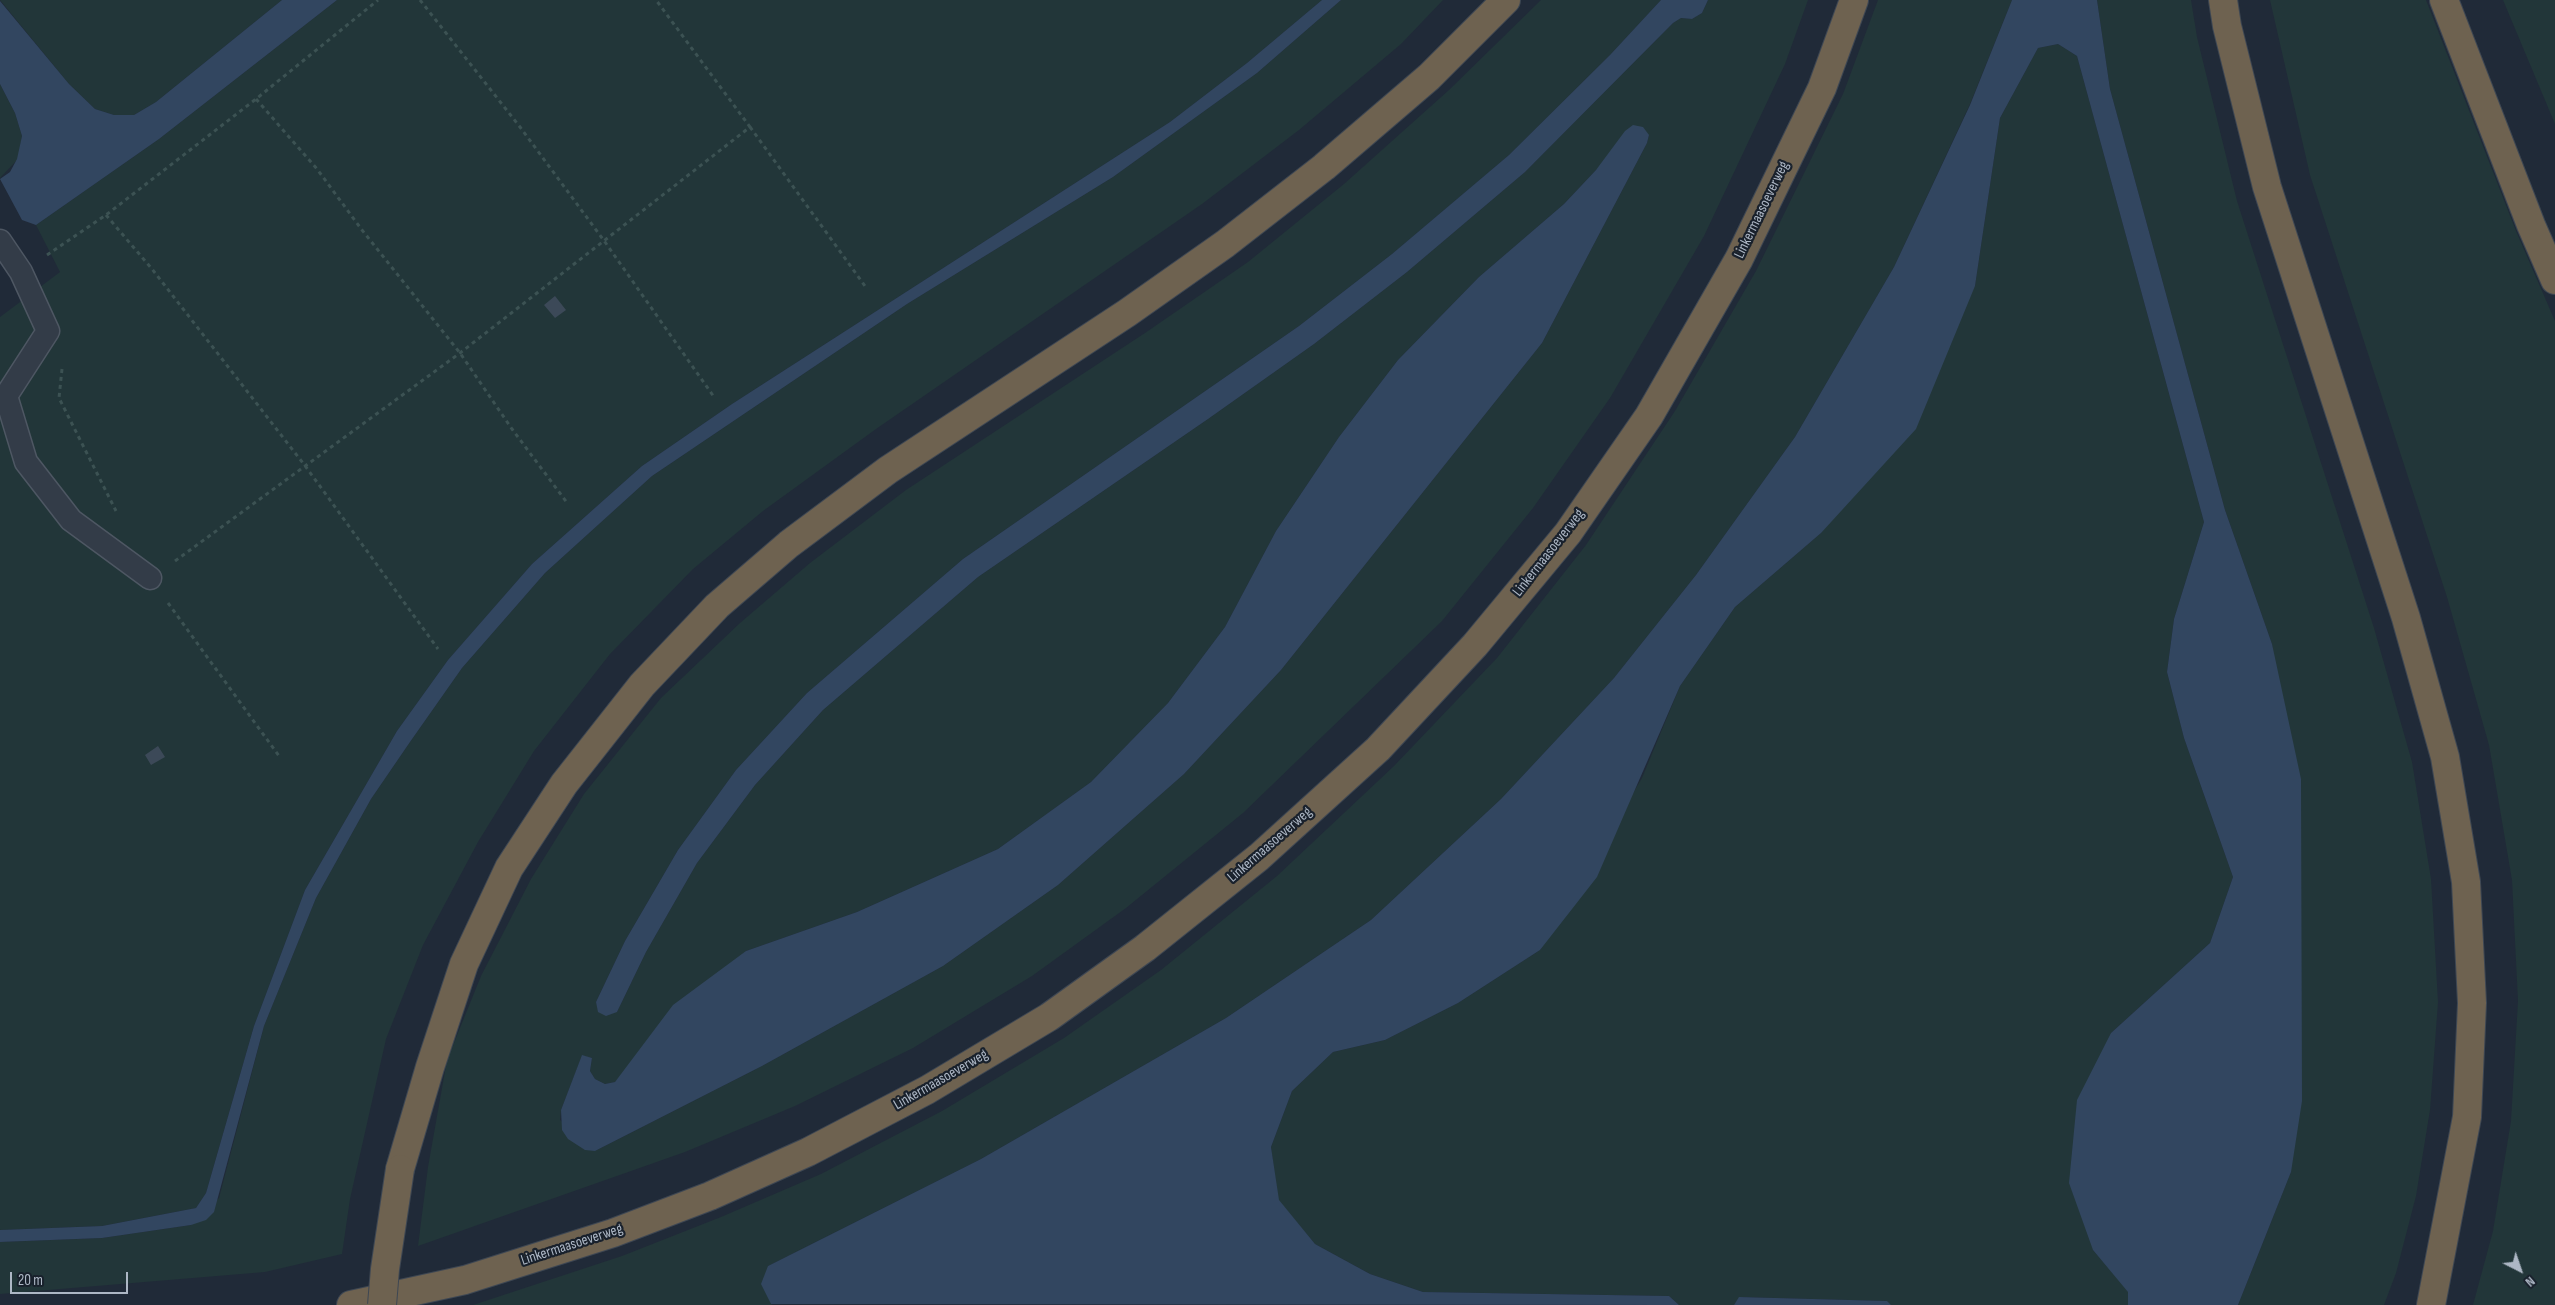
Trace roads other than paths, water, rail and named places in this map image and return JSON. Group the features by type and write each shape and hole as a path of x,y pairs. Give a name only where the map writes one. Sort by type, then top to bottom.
{"highway":[{"path":"382,1305 385,1269 400,1169 430,1067 464,964 509,868 564,784 636,693 717,606 790,544 888,470 1127,313 1225,244 1324,167 1429,77 1506,0"},
{"name":"Linkermaasoeverweg","path":"351,1305 465,1280 612,1233 710,1196 808,1152 927,1090 1049,1016 1145,948 1259,857 1378,749 1475,645 1568,533 1590,502 1649,416 1739,259 1822,88 1854,0"},
{"path":"2223,0 2227,26 2267,187 2406,618 2445,757 2466,882 2472,1003 2467,1117 2431,1305"},
{"path":"2444,0 2531,225 2555,280"}],"lane":[{"path":"0,241 22,272 48,331 6,396 26,462 70,520 150,578"}],"water":[{"path":"282,0 337,0 159,139 36,225 22,220 0,179 10,172 17,159 22,136 15,113 0,84 0,1 69,84 95,109 114,115 134,115 156,102"},
{"path":"1322,0 1341,0 1257,73 1113,177 907,304 652,476 545,573 462,668 371,799 316,898 264,1026 214,1212 206,1220 191,1225 102,1238 0,1242 0,1230 102,1226 196,1208 206,1193 254,1026 305,890 397,731 448,660 532,564 642,466 732,404 1170,122 1247,63"},
{"path":"1661,0 1708,0 1702,13 1692,19 1681,18 1673,23 1525,172 1407,272 1314,344 978,577 823,710 755,785 697,863 646,952 617,1012 606,1016 598,1012 596,1002 625,941 678,850 736,770 807,693 963,559 1299,326 1392,254 1509,155 1610,55"},
{"path":"2012,0 2097,0 2110,89 2225,510 2272,644 2301,779 2302,1101 2291,1172 2238,1305 2128,1305 2128,1292 2093,1250 2069,1183 2077,1100 2111,1033 2210,943 2233,877 2184,738 2167,672 2174,619 2204,522 2077,56 2058,44 2038,48 2000,118 1975,286 1916,429 1821,533 1735,607 1680,686 1597,877 1540,950 1458,1003 1385,1040 1333,1052 1292,1091 1271,1147 1279,1200 1315,1244 1370,1274 1423,1292 1669,1296 1679,1305 771,1304 761,1284 768,1266 981,1159 1226,1018 1371,920 1501,799 1614,678 1696,575 1795,437 1894,267 1970,105"},
{"path":"1633,125 1643,127 1649,135 1647,143 1542,343 1281,670 1184,774 1058,885 943,966 762,1066 595,1151 585,1150 568,1139 562,1130 561,1110 582,1055 592,1058 590,1071 595,1079 605,1084 615,1082 673,1005 746,951 857,912 998,849 1091,782 1168,703 1225,627 1276,531 1339,437 1398,360 1479,277 1564,204 1596,170 1625,131"},
{"path":"1739,1297 1887,1301 1891,1305 1734,1305"}]}
